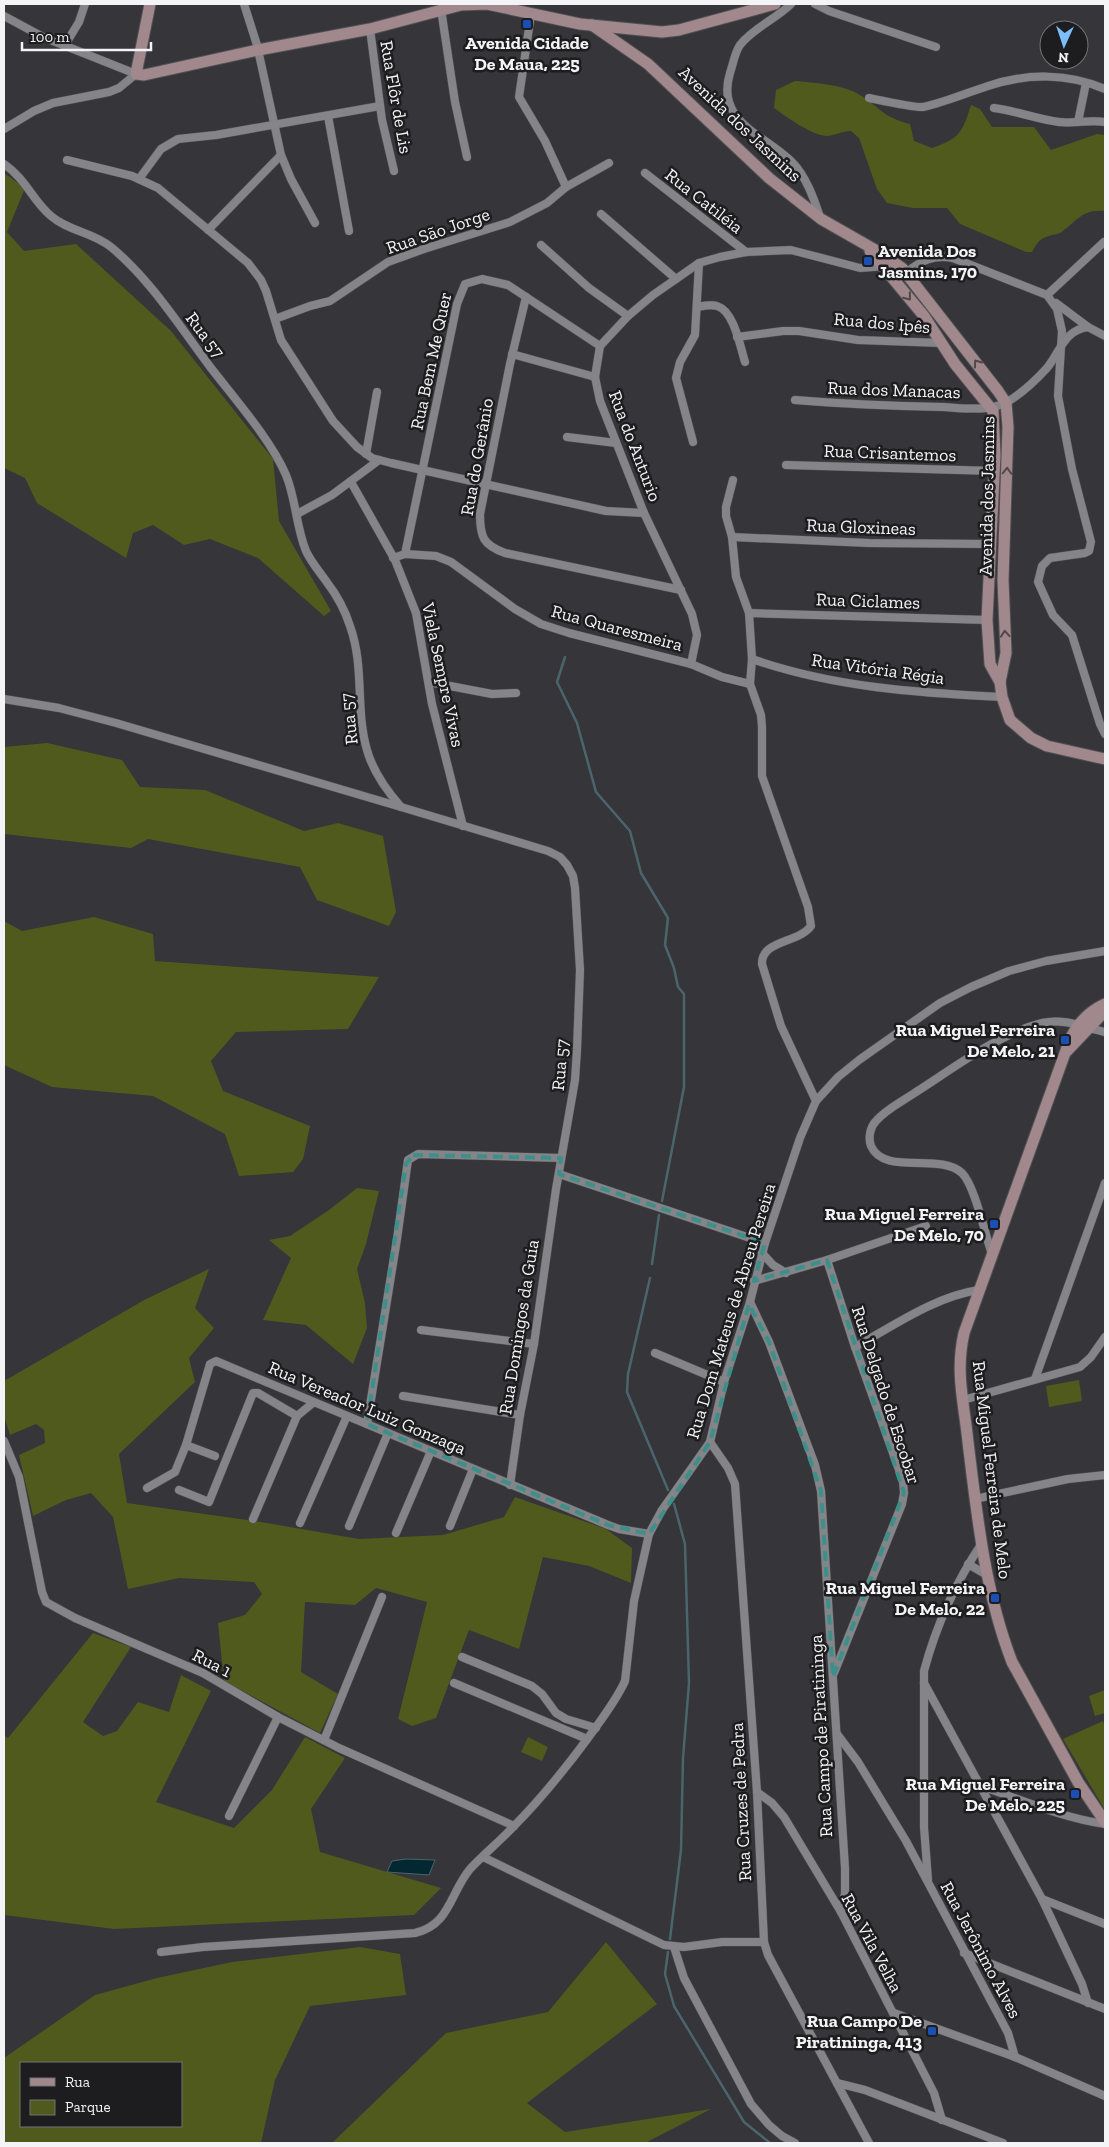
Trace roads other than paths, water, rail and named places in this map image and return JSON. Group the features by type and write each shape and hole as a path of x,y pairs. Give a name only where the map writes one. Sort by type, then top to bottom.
{"street":[{"path":"65,46 79,22 85,4"},
{"path":"7,127 34,111 53,103 109,92 119,88 136,74 150,4"},
{"path":"244,4 258,50 281,155 291,179 315,223"},
{"path":"4,16 35,34 65,46 136,74 152,75 258,50 370,29 461,5 487,4 592,25 650,32 679,30 775,4"},
{"path":"791,4 741,44 729,77 727,101 730,109 741,121 793,163 806,185 821,219"},
{"path":"815,4 829,12 936,47"},
{"path":"441,9 455,102 467,157"},
{"path":"531,14 519,97 542,133 566,187"},
{"name":"Avenida dos Jasmins","path":"592,25 648,64 768,178 821,219 866,246 888,264 906,273 1006,403 1008,426 1003,606 1006,653 1000,682 1002,697 1010,720 1031,738 1047,746 1105,759"},
{"name":"Rua Flôr de Lis","path":"370,29 380,106 394,171"},
{"path":"870,98 920,108 953,100 990,85 1019,77 1052,77 1086,83 1105,89"},
{"path":"1078,122 1086,83"},
{"path":"139,179 161,149 178,139 216,135 380,106"},
{"path":"994,108 1059,122 1085,120 1105,122"},
{"path":"328,116 349,231"},
{"path":"208,230 281,155"},
{"path":"67,160 139,179 158,188 248,263 261,280 281,340 333,420 347,438 366,454 379,460 606,512 644,513"},
{"name":"Rua São Jorge","path":"274,319 330,301 388,262 510,222 547,203 566,187 609,163"},
{"name":"Rua 57","path":"4,164 28,186 46,211 54,218 94,236 111,247 146,282 251,419 277,459 288,481 306,551 349,622 360,664 363,727 367,751 379,778 401,807 548,851 560,857 573,876 578,918 580,970 577,1050 575,1080 559,1174"},
{"name":"Rua Catiléia","path":"644,173 746,252"},
{"path":"601,214 676,279"},
{"path":"1048,296 1104,242"},
{"path":"541,244 589,288 628,316"},
{"path":"600,346 628,316 699,263 746,252 791,250 854,266 888,264"},
{"path":"906,273 924,260 947,257 969,263 1048,296 1088,327 1105,336"},
{"path":"693,442 676,378 680,362 695,335 699,263"},
{"name":"Avenida dos Jasmins","path":"888,264 956,364 992,408 995,424 994,471 987,620 990,664 1000,682"},
{"name":"Rua Bem Me Quer","path":"405,554 458,304 465,284 476,279 492,280 508,286 600,346"},
{"name":"Rua do Gerânio","path":"526,296 512,354 480,514 482,538 496,550 681,590"},
{"path":"1048,296 1057,309 1060,320 1061,344 1058,396 1072,469 1091,542 1089,551 1085,553 1055,556 1046,561 1039,572 1038,582 1053,615 1072,634 1105,734"},
{"path":"697,307 714,305 726,310 732,320 745,362"},
{"path":"992,408 1006,403 1021,392 1043,372 1061,344 1075,330 1088,327"},
{"name":"Rua dos Ipês","path":"737,337 783,331 820,333 858,340 942,343"},
{"name":"Rua do Anturio","path":"600,346 595,377 600,401 644,513 692,614 697,634 691,664"},
{"path":"512,354 595,377"},
{"path":"366,454 377,392"},
{"name":"Rua dos Manacas","path":"795,400 883,406 992,408"},
{"path":"567,437 616,443"},
{"path":"297,514 351,482 379,460"},
{"name":"Rua Crisantemos","path":"786,465 994,471"},
{"path":"733,480 726,506 732,537 736,577 749,613 752,659 750,684 761,715 763,782 808,907 811,922 811,926 804,933 765,951 762,964 781,1026 816,1101"},
{"name":"Viela Sempre Vivas","path":"351,482 410,593 416,613 442,747 463,826"},
{"name":"Rua Gloxineas","path":"732,537 869,543 990,544"},
{"path":"393,558 405,554"},
{"name":"Rua Quaresmeira","path":"405,554 436,556 451,562 501,600 541,624 691,664 722,677 750,684"},
{"name":"Rua Ciclames","path":"749,613 987,620"},
{"name":"Rua Vitória Régia","path":"752,659 798,674 903,691 1002,697"},
{"path":"429,682 492,694 516,693"},
{"path":"4,699 59,708 116,723 401,807"},
{"name":"Rua Dom Mateus de Abreu Pereira","path":"160,1952 326,1938 388,1936 425,1930 440,1919 465,1876 561,1775 620,1692 625,1681 634,1602 649,1534 662,1510 710,1442 724,1382 750,1302 765,1243 800,1138 816,1101 838,1077 859,1060 940,1003 1009,971 1105,951"},
{"name":"Rua Miguel Ferreira de Melo","path":"1105,1004 1095,1009 1078,1024 1069,1042 1067,1052 964,1332 959,1372 975,1499 994,1610 1012,1662 1078,1782 1105,1823"},
{"name":"Rua Miguel Ferreira de Melo","path":"1067,1052 1105,1011"},
{"path":"992,1254 972,1193 962,1173 941,1164 885,1159 872,1149 869,1141 872,1127 887,1111 978,1052 1041,1024 1057,1021 1078,1024 1105,1032"},
{"path":"367,1424 396,1249 408,1160 418,1154 561,1158"},
{"path":"559,1174 765,1243"},
{"name":"Rua Domingos da Guia","path":"510,1485 520,1415 534,1344 559,1174"},
{"path":"1035,1379 1105,1183"},
{"path":"754,1281 827,1260 926,1226"},
{"path":"762,1253 773,1265 786,1273"},
{"name":"Rua Delgado de Escobar","path":"827,1260 855,1347 903,1481 904,1493 902,1504 833,1677"},
{"path":"855,1347 942,1300 963,1292 979,1290"},
{"name":"Rua Campo de Piratininga","path":"750,1302 769,1342 815,1465 821,1491 837,1734 836,1752 845,1868 845,1893 841,1912"},
{"path":"421,1330 534,1344"},
{"path":"963,1400 1080,1367 1091,1358 1105,1337"},
{"path":"655,1353 724,1382"},
{"name":"Rua Vereador Luiz Gonzaga","path":"147,1488 174,1472 186,1444 210,1364 214,1361 619,1529 649,1534"},
{"path":"179,1490 209,1502 253,1393 258,1393 297,1416"},
{"path":"403,1396 520,1415"},
{"path":"253,1519 297,1416 314,1402"},
{"path":"300,1523 347,1416"},
{"path":"349,1526 388,1433"},
{"name":"Rua 1","path":"4,1441 19,1477 42,1592 46,1602 75,1618 203,1673 278,1717 324,1740 514,1826"},
{"name":"Rua Cruzes de Pedra","path":"710,1442 728,1468 735,1484 757,1792 764,1942 772,1963 869,2143"},
{"path":"186,1444 214,1456"},
{"path":"396,1533 431,1451"},
{"path":"450,1526 473,1468"},
{"path":"975,1499 1068,1478 1105,1475"},
{"name":"Rua Jerônimo Alves","path":"982,1543 958,1584 929,1654 924,1683 924,1828 928,1884 1008,2033 1015,2057"},
{"path":"968,1564 987,1576"},
{"path":"324,1740 382,1597"},
{"path":"462,1657 532,1686 542,1694 556,1713 566,1719 596,1728"},
{"path":"454,1683 587,1739"},
{"path":"924,1683 1042,1899 1082,1984 1088,2003"},
{"path":"229,1816 278,1717"},
{"path":"837,1734 858,1762 906,1841 928,1884"},
{"path":"981,1786 1056,1813 1085,1821 1105,1823"},
{"name":"Rua Vila Velha","path":"757,1792 772,1803 784,1817 841,1912 938,2102 942,2120"},
{"path":"483,1857 654,1940 674,1947 722,1942 764,1942"},
{"path":"1042,1899 1105,1924"},
{"path":"674,1947 684,1978 728,2056 751,2104 769,2125 795,2143"},
{"path":"964,1953 1105,2009"},
{"path":"894,2013 1015,2057 1105,2096"},
{"path":"837,2083 865,2090 1003,2143"}],"water":[{"path":"406,1859 435,1860 429,1875 387,1872 392,1861"}],"waterway":[{"path":"565,657 557,682 577,723 596,792 630,831 641,873 668,918 665,945 674,968 678,987 684,994 684,1087 662,1201"},
{"path":"652,1264 659,1215"},
{"path":"650,1278 628,1374 627,1392 668,1490"},
{"path":"670,1939 681,1850 683,1758 689,1683 685,1544 674,1504"},
{"path":"668,1952 665,1974 674,2006 744,2122 770,2143"}],"place":[{"name":"Avenida Cidade De Maua, 225","path":"527,24"},
{"name":"Avenida Dos Jasmins, 170","path":"868,261"},
{"name":"Rua Miguel Ferreira De Melo, 21","path":"1065,1040"},
{"name":"Rua Miguel Ferreira De Melo, 70","path":"994,1224"},
{"name":"Rua Miguel Ferreira De Melo, 22","path":"995,1598"},
{"name":"Rua Miguel Ferreira De Melo, 225","path":"1075,1794"},
{"name":"Rua Campo De Piratininga, 413","path":"932,2031"}]}
